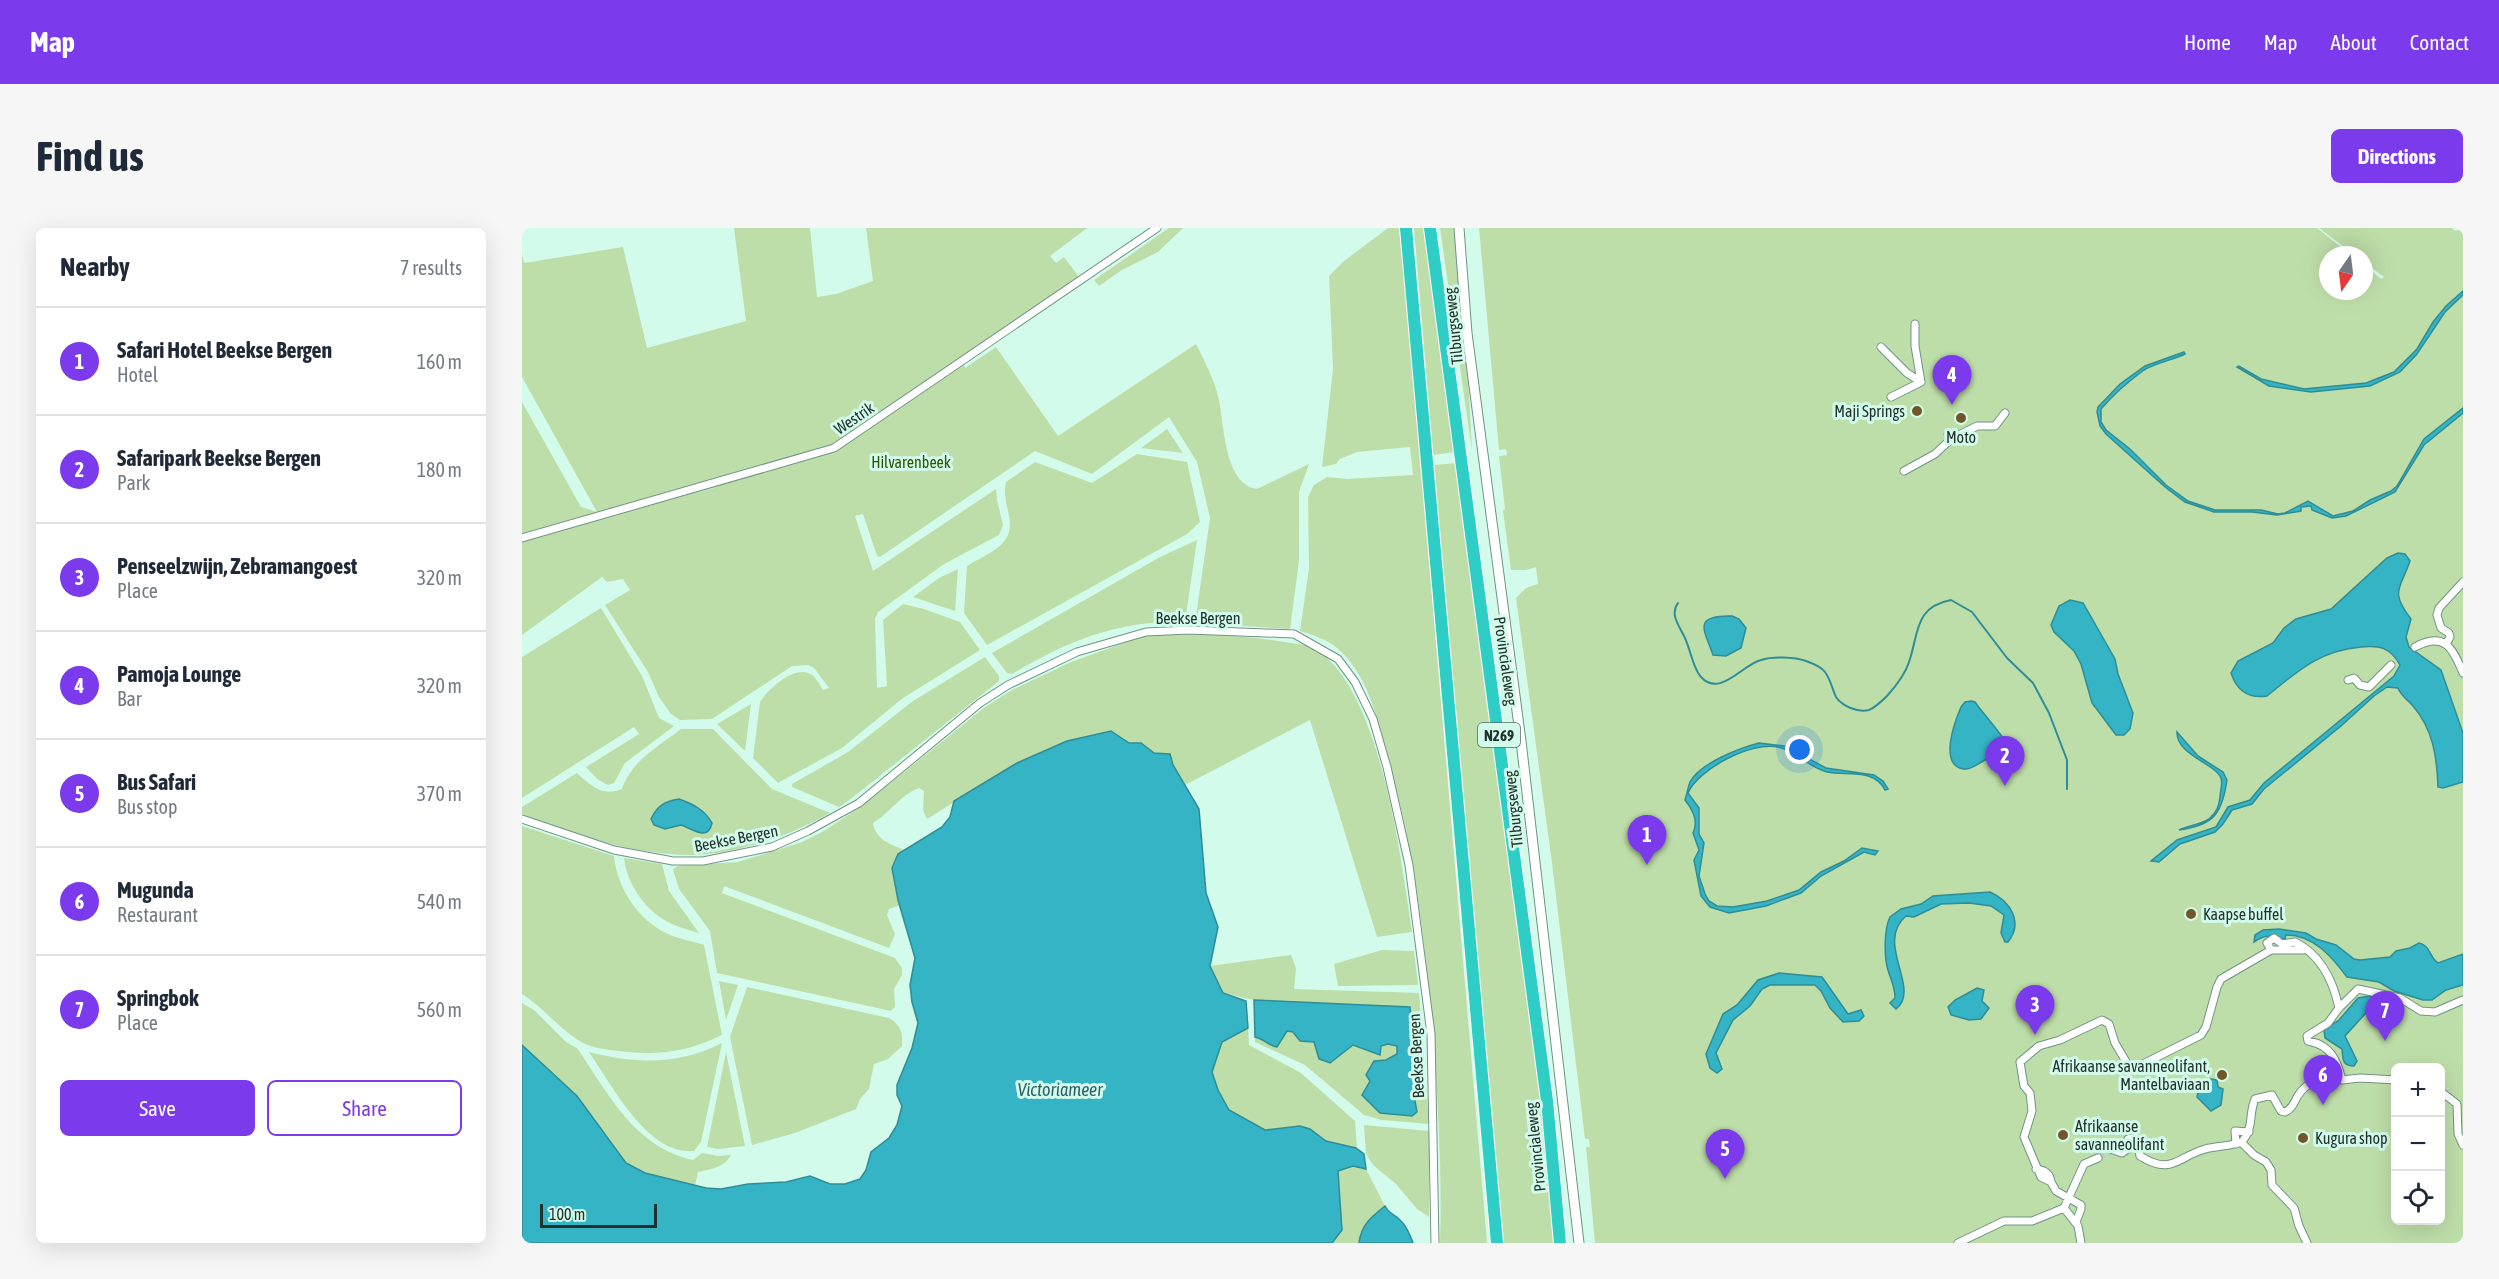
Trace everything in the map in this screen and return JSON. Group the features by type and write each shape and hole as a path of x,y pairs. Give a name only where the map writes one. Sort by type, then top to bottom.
{"highway":[{"name":"N269","path":"1406,228 1497,1243"},
{"name":"Provincialeweg","path":"1430,228 1546,1089 1560,1243"}],"street":[{"name":"Westrik","path":"522,538 834,448 1157,228"},
{"name":"Tilburgseweg","path":"1459,228 1469,344 1521,741 1579,1243"},
{"path":"1915,324 1916,353 1921,382"},
{"path":"1881,347 1907,373 1921,382"},
{"path":"1891,398 1921,382"},
{"path":"1904,471 1935,454 1949,436 1977,426 1995,426 2006,413"},
{"path":"2446,644 2450,637 2449,633 2441,628 2437,612 2442,603 2463,582"},
{"name":"Beekse Bergen","path":"522,819 614,850 673,861 703,861 772,847 808,831 859,803 980,703 1018,680 1077,652 1146,632 1189,630 1294,634 1301,637 1338,659 1355,682 1373,719 1387,767 1409,865 1431,1034 1435,1243"},
{"path":"2415,647 2435,640 2446,644 2456,656 2463,673"},
{"path":"2348,680 2354,678 2360,685 2369,687 2391,665"},
{"path":"2271,950 2268,941 2274,938 2282,944 2295,942 2303,950 2313,955 2325,968 2339,1008"},
{"path":"2076,1222 2081,1205 2056,1191 2051,1182 2041,1177 2024,1137 2031,1116 2031,1098 2024,1086 2020,1062 2042,1046 2102,1020 2109,1024 2115,1043 2128,1065 2139,1066 2201,1035 2206,1027 2221,979 2271,950 2303,950"},
{"path":"2391,1080 2360,1078 2344,1081 2336,1059 2331,1053 2306,1039 2312,1032 2328,1023 2358,989 2400,998 2421,1011 2434,1012 2463,1000"},
{"path":"2113,1150 2122,1153 2133,1145 2138,1147 2140,1156 2144,1158 2158,1164 2176,1164 2204,1149 2239,1143 2249,1132 2255,1099 2272,1095 2281,1111 2285,1112 2290,1110 2302,1090 2314,1081 2341,1076"},
{"path":"2445,1095 2457,1104 2458,1134 2463,1146"},
{"path":"2249,1132 2235,1131 2239,1143 2266,1162 2271,1170 2272,1185 2294,1208 2307,1243"},
{"path":"1958,1243 2009,1220 2039,1219 2064,1208 2084,1164 2098,1158"},
{"path":"2064,1208 2076,1222 2081,1243"}],"green space":[{"name":"Hilvarenbeek","path":"734,228 810,228 817,297 836,294 873,281 866,228 1087,228 1050,256 1056,263 1064,257 1079,277 962,356 965,368 996,347 1058,436 1196,344 1215,386 1228,453 1238,477 1246,485 1257,489 1309,464 1299,492 1299,561 1290,629 1195,623 1210,518 1197,462 1169,417 1092,474 1035,451 880,557 877,556 863,514 855,516 873,571 996,489 1003,525 999,535 944,564 878,612 875,619 877,688 887,686 883,620 903,604 960,622 980,650 903,698 842,748 778,783 753,758 760,702 783,679 798,672 812,675 823,690 829,688 814,668 808,665 792,666 712,719 680,720 671,714 659,697 648,672 605,605 630,590 623,579 607,582 602,577 522,635 522,402 581,507 597,512 522,377 522,254 524,263 623,247 647,348 746,321","holes":["713,480 714,488 607,515"]},
{"path":"1169,228 1183,228 1158,252 1122,270 1099,286 1094,280"},
{"path":"1388,228 1400,228 1403,255 1487,1243 1440,1243 1439,1124 1423,940 1405,827 1379,725 1370,696 1347,658 1328,642 1300,631 1309,568 1308,497 1314,485 1327,477 1347,479 1413,475 1410,447 1357,452 1340,459 1336,464 1322,467 1333,369 1329,276 1344,261"},
{"path":"1414,228 1423,228 1448,381 1456,452 1433,455"},
{"path":"1440,228 1455,228 1467,356 1472,451"},
{"path":"1479,228 2317,228 2340,246 2319,246 2319,300 2373,300 2373,272 2381,279 2384,277 2373,269 2373,246 2343,246 2319,228 2452,228 2455,231 2463,228 2463,1243 1595,1243 1586,1147 1590,1147 1589,1139 1585,1139 1552,863 1516,598 1526,588 1538,584 1536,567 1511,570 1499,456 1507,455 1506,449 1499,450"},
{"path":"1167,429 1183,453 1141,448"},
{"path":"1137,454 1187,462 1200,522 1187,534 987,645 964,613 967,566 992,552 1008,534 1010,526 1005,495 1006,482 1035,462 1092,483"},
{"path":"1457,463 1529,1006 1550,1185 1554,1243 1502,1243 1434,465"},
{"path":"1197,540 1185,622 1138,625 1095,635 1053,652 1012,674 1007,673 992,653 1160,557"},
{"path":"958,569 955,611 913,597 939,578"},
{"path":"601,608 642,676 659,718 674,726 625,763 614,783 608,785 597,779 586,767 639,734 634,727 522,798 522,657"},
{"path":"1191,633 1307,645 1336,667 1355,697 1371,734 1384,776 1394,820 1412,932 1377,937 1310,720 1185,785 1173,765 1170,754 1154,753 1141,743 1129,743 1110,731 1067,741 1017,763 927,819 923,810 924,791 919,788 906,795 873,823 880,837 905,850 898,854 900,905 889,909 887,915 895,934 889,948 724,886 722,893 895,958 902,968 902,975 894,989 895,1007 891,1011 717,973 710,931 679,889 673,869 678,866 738,862 802,842 824,831 863,805 985,707 1012,690 1071,662 1146,635"},
{"path":"985,657 999,676 999,681 839,807 792,787 792,784 848,752 913,701"},
{"path":"751,704 745,751 717,724"},
{"path":"681,729 713,729 772,789 830,813 789,833 739,849 686,855 638,850 589,838 522,814 522,807 577,773 592,786 603,791 622,789 626,779 639,762"},
{"path":"522,826 614,856 624,891 647,920 668,934 704,945 722,1035 684,1049 659,1053 601,1048 587,1045 575,1038 522,994"},
{"path":"624,858 662,864 669,891 699,933 672,924 654,913 634,888"},
{"path":"1382,950 1414,951 1418,985 1338,986 1334,964"},
{"path":"1291,955 1296,968 1294,989 1419,993 1429,1124 1382,1120 1364,1115 1305,1065 1255,1042 1255,1037 1263,1039 1274,1047 1281,1042 1287,1031 1293,1032 1300,1041 1315,1042 1319,1059 1335,1059 1353,1045 1379,1054 1381,1046 1388,1044 1397,1046 1397,1055 1386,1060 1374,1061 1367,1075 1370,1081 1365,1090 1417,1112 1414,1103 1410,1007 1254,1000 1223,993 1210,966"},
{"path":"719,981 738,985 726,1020"},
{"path":"747,987 889,1018 900,1030 902,1046 888,1059 874,1064 869,1089 860,1099 856,1109 795,1133 752,1145 730,1037"},
{"path":"522,1003 534,1010 566,1042 577,1048 612,1100 639,1131 654,1143 672,1153 693,1160 702,1153 718,1156 731,1155 725,1163 698,1172 695,1186 645,1173 626,1163 577,1096 522,1045"},
{"path":"1248,1028 1249,1045 1301,1073 1355,1121 1357,1149 1326,1141 1310,1129 1301,1126 1265,1130 1229,1110 1218,1090 1212,1072 1222,1042"},
{"path":"722,1043 701,1142 694,1151 675,1149 649,1133 626,1108 589,1052 623,1059 673,1059"},
{"path":"726,1052 745,1146 718,1149 707,1147"},
{"path":"1364,1125 1429,1131 1429,1217 1417,1209 1396,1184 1373,1165 1366,1154"},
{"path":"1353,1166 1366,1169 1385,1206 1368,1222 1362,1231 1359,1243 1332,1243 1338,1233 1337,1171"}],"water":[{"path":"2463,291 2463,295 2445,312 2417,354 2400,372 2370,386 2311,392 2269,386 2237,367 2261,379 2304,389 2366,383 2394,372 2417,349 2433,322 2446,306"},
{"path":"2184,352 2185,354 2144,370 2127,383 2101,409 2101,422 2106,430 2130,449 2166,485 2188,501 2215,510 2261,510 2278,514 2285,513 2308,501 2333,516 2353,511 2397,486 2424,439 2463,408 2463,413 2424,445 2395,492 2346,516 2332,518 2312,510 2311,506 2301,507 2301,511 2277,515 2252,512 2214,512 2185,502 2165,487 2106,434 2100,426 2097,412 2098,407 2120,384 2145,366"},
{"path":"2398,553 2405,554 2410,561 2399,590 2400,602 2411,619 2406,637 2409,647 2441,670 2463,733 2463,782 2443,788 2438,787 2433,744 2425,724 2398,688 2387,687 2264,789 2252,804 2232,810 2215,832 2180,844 2159,862 2151,861 2177,840 2216,827 2228,807 2250,800 2264,783 2394,676 2400,665 2397,659 2389,651 2374,647 2346,649 2321,657 2267,696 2254,696 2244,692 2236,685 2231,673 2238,661 2273,643 2284,628 2296,619 2331,609 2387,558"},
{"path":"2070,600 2083,603 2115,659 2118,674 2133,713 2130,729 2124,735 2116,735 2092,703 2081,664 2074,651 2054,632 2051,625 2059,606"},
{"path":"1732,616 1739,619 1746,628 1741,648 1726,656 1713,655 1704,626 1711,618"},
{"path":"1965,702 1975,702 2009,748 2002,755 1964,769 1956,766 1952,760 1950,742 1961,707"},
{"name":"Victoriameer","path":"1111,731 1129,743 1141,743 1154,753 1170,754 1173,765 1199,809 1206,893 1218,927 1210,966 1223,993 1246,1001 1248,1028 1222,1042 1212,1072 1218,1090 1229,1110 1265,1130 1300,1126 1310,1129 1326,1141 1356,1148 1364,1154 1366,1169 1353,1166 1338,1171 1342,1230 1332,1243 522,1243 522,1045 577,1096 626,1163 645,1173 706,1188 721,1189 748,1184 786,1182 810,1176 830,1184 845,1184 860,1179 866,1170 871,1152 889,1138 897,1125 902,1106 897,1095 897,1085 912,1048 918,1023 910,985 915,958 898,900 892,868 898,854 942,827 950,817 954,801 1017,763 1067,741"},
{"path":"2177,732 2198,756 2223,772 2227,780 2222,801 2214,816 2201,825 2179,830 2203,822 2212,816 2220,800 2222,783 2218,773 2183,747 2178,740"},
{"path":"1759,743 1785,746 1826,768 1874,775 1883,781 1888,789 1885,790 1874,778 1867,776 1821,770 1778,747 1754,748 1714,766 1694,784 1688,793 1699,808 1699,834 1704,843 1699,876 1709,901 1717,906 1733,907 1767,901 1799,890 1821,872 1844,861 1862,848 1878,851 1875,855 1864,852 1821,876 1801,893 1766,906 1729,913 1710,907 1701,896 1694,860 1699,850 1693,833 1695,819 1685,800 1690,782 1702,769 1731,753"},
{"path":"679,799 694,805 706,814 712,823 707,832 700,833 681,825 665,829 654,825 651,819 659,807"},
{"path":"1990,892 2004,901 2015,920 2013,934 2008,942 2005,942 2001,933 2004,915 1991,906 1969,903 1941,904 1914,917 1906,916 1897,927 1896,952 1904,990 1903,1000 1896,1009 1890,1003 1895,998 1895,994 1885,951 1890,917 1901,909 1921,904 1933,896"},
{"path":"2279,929 2306,933 2316,939 2336,945 2354,959 2360,960 2390,957 2396,951 2419,943 2425,946 2438,963 2463,954 2463,985 2446,990 2432,1000 2423,1000 2394,991 2379,982 2347,977 2321,948 2305,939 2286,935 2285,939 2266,936 2254,942 2255,935 2263,930"},
{"path":"1779,973 1822,977 1848,1014 1861,1010 1864,1016 1859,1021 1843,1022 1830,1008 1815,985 1770,985 1762,989 1750,1006 1733,1020 1716,1053 1722,1069 1717,1073 1710,1068 1706,1054 1723,1014 1737,1005 1758,980"},
{"path":"1977,988 1984,990 1982,1001 1989,1008 1981,1019 1969,1020 1951,1015 1948,1007 1955,1000"},
{"path":"2370,996 2387,998 2399,1010 2397,1019 2393,1020 2379,1012 2368,1011 2345,1036 2357,1061 2354,1066 2350,1066 2344,1061 2342,1049 2325,1038 2324,1030 2339,1020 2358,998"},
{"path":"1254,1000 1410,1007 1417,1086 1413,1090 1417,1112 1412,1116 1380,1113 1362,1095 1370,1081 1366,1075 1374,1061 1386,1060 1397,1054 1397,1046 1388,1044 1381,1046 1380,1055 1353,1045 1330,1063 1319,1059 1314,1042 1300,1041 1293,1032 1287,1031 1277,1047 1255,1037"},
{"path":"2211,1079 2217,1080 2218,1087 2223,1089 2221,1105 2211,1111 2197,1097 2200,1084"},
{"path":"1385,1206 1405,1225 1413,1243 1359,1243 1362,1231 1368,1222"}],"waterway":[{"path":"1678,603 1675,611 1676,619 1696,669 1708,682 1716,684 1724,682 1754,663 1766,659 1796,659 1811,663 1823,670 1829,678 1836,697 1842,703 1855,710 1865,711 1881,702 1903,676 1924,615 1939,603 1951,600 1972,612 2007,658 2033,683 2049,713 2067,760 2067,789"}],"tunnel":[{"path":"2098,1158 2113,1150"}],"place":[{"name":"Pamoja Lounge","path":"1952,405"},
{"name":"Maji Springs","path":"1917,411"},
{"name":"Moto","path":"1961,418"},
{"name":"Safaripark Beekse Bergen","path":"2005,786"},
{"name":"Safari Hotel Beekse Bergen","path":"1647,865"},
{"name":"Kaapse buffel","path":"2191,914"},
{"name":"Penseelzwijn, Zebramangoest","path":"2035,1035"},
{"name":"Springbok","path":"2385,1041"},
{"name":"Afrikaanse savanneolifant, Mantelbaviaan","path":"2222,1075"},
{"name":"Mugunda","path":"2323,1105"},
{"name":"Afrikaanse savanneolifant","path":"2063,1135"},
{"name":"Kugura shop","path":"2303,1138"},
{"name":"Bus Safari","path":"1725,1179"}]}
